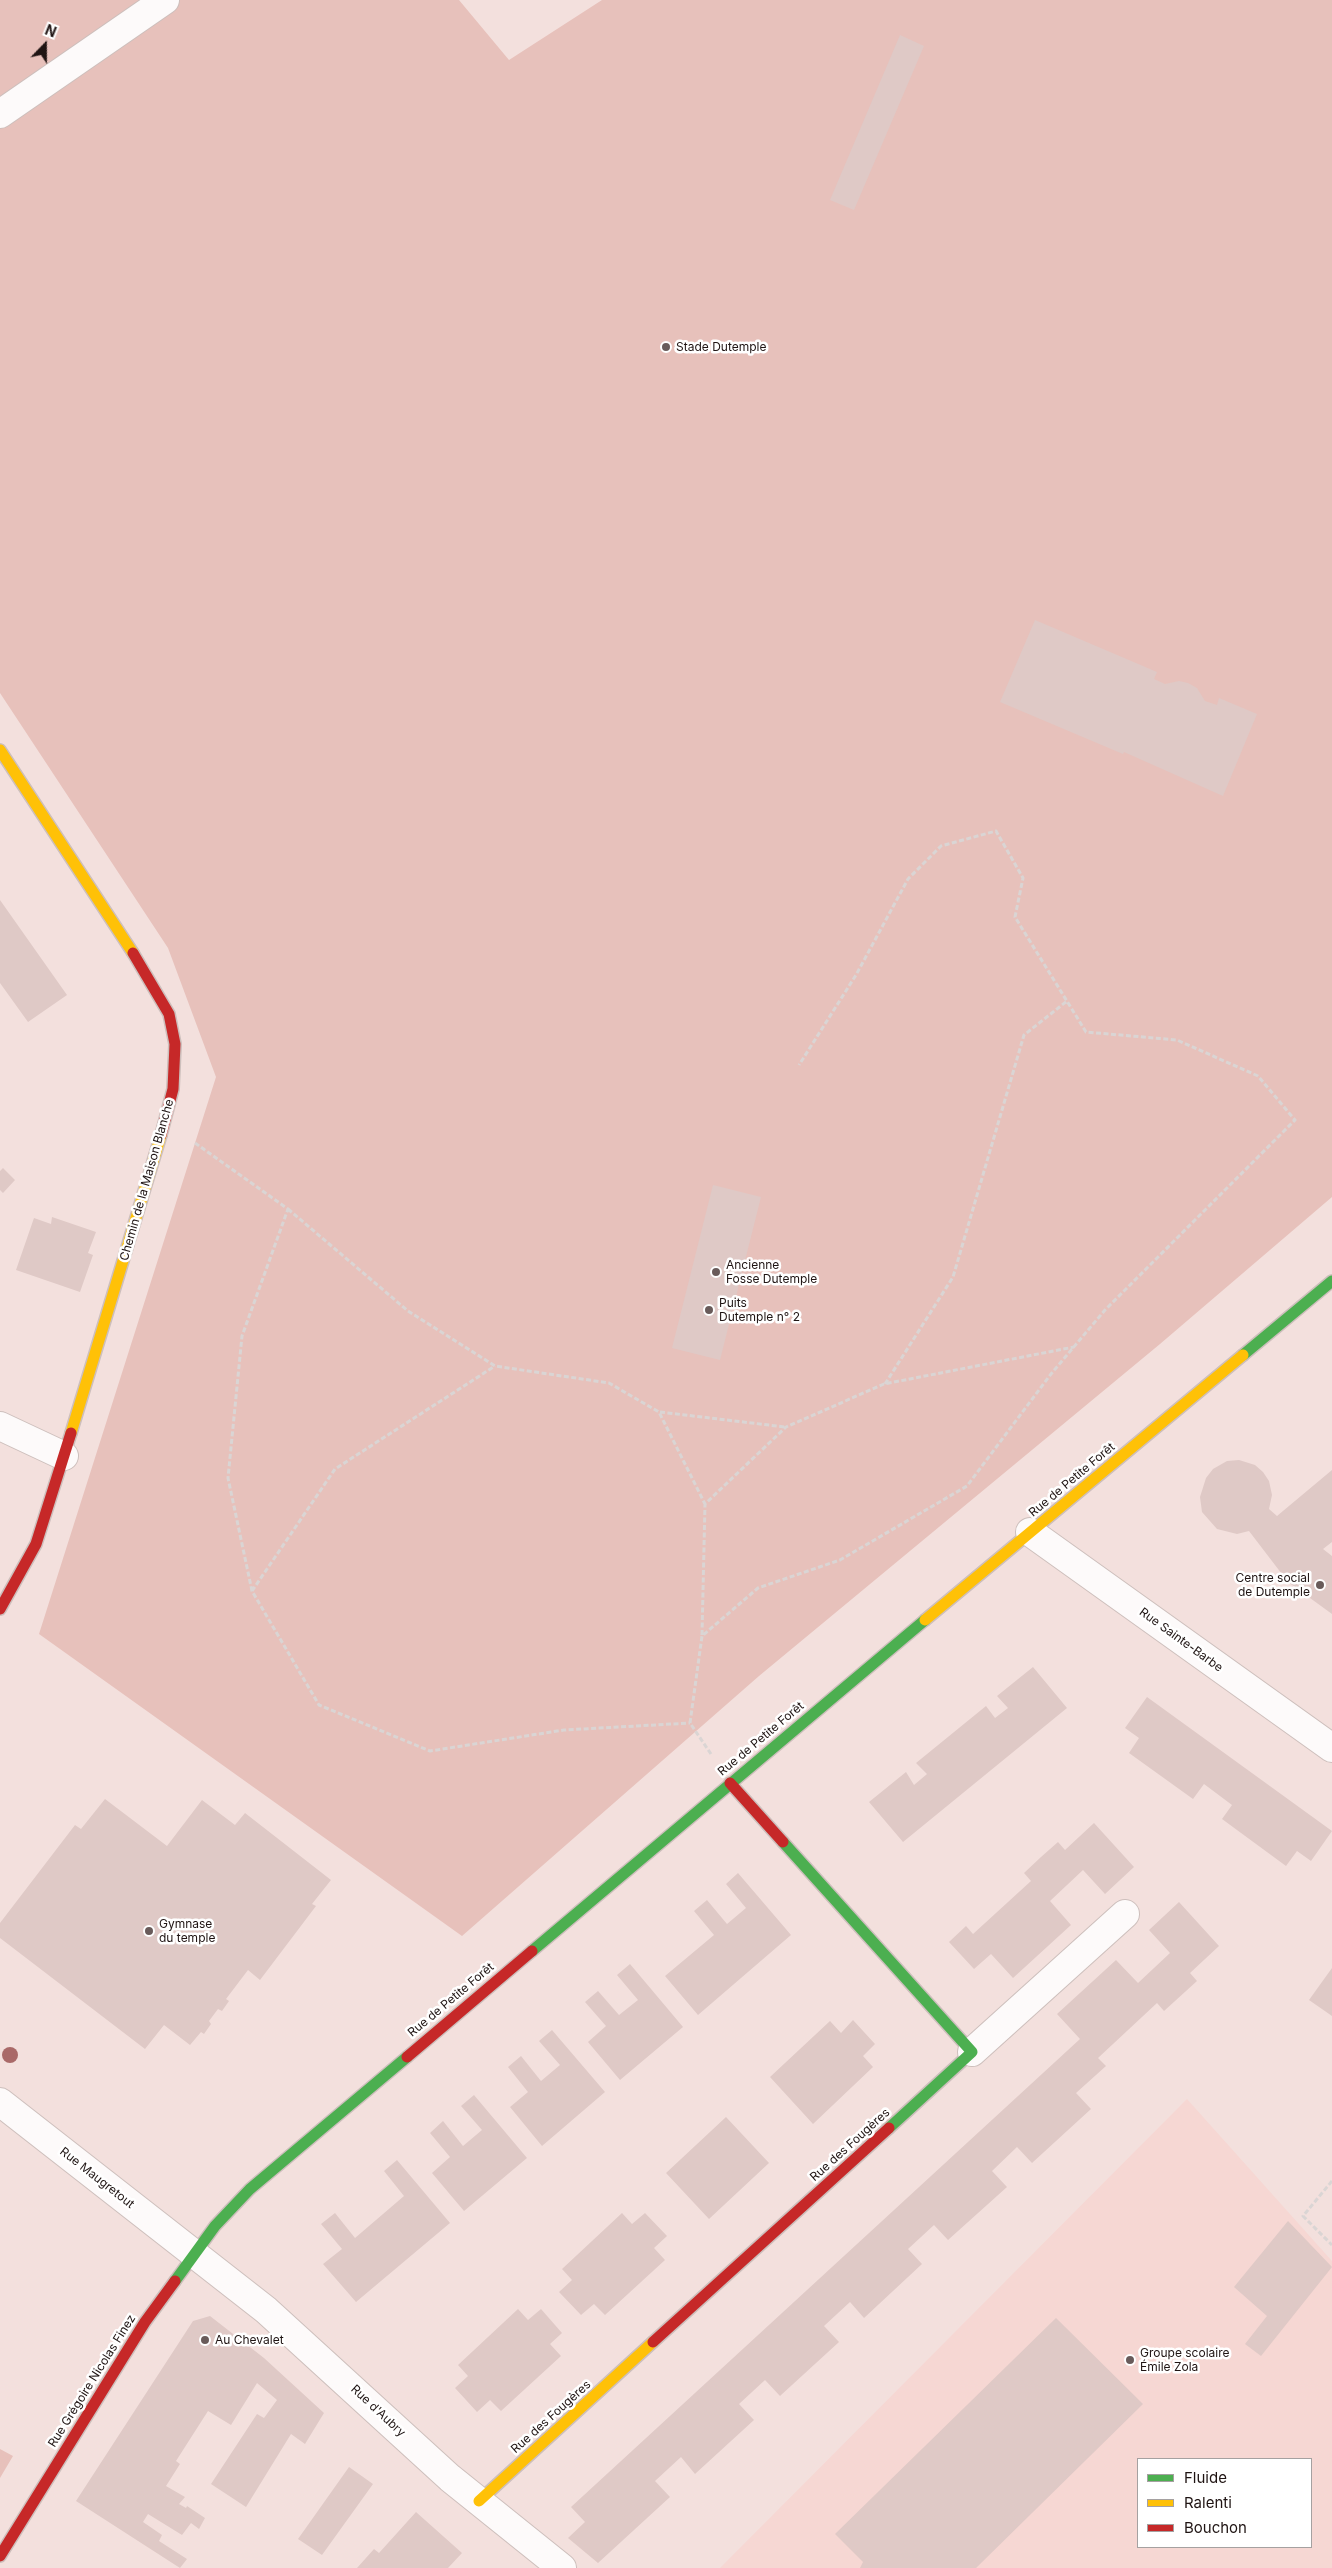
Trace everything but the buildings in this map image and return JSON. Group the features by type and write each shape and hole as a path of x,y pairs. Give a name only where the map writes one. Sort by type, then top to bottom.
{"street":[{"path":"0,114 165,0"},
{"name":"Chemin de la Maison Blanche","path":"0,750 154,986 169,1014 175,1044 174,1073 165,1122 64,1456 36,1544 0,1609"},
{"name":"Rue de Petite Forêt","path":"215,2226 231,2208 287,2155 1332,1281"},
{"path":"0,1426 64,1456"},
{"name":"Rue Sainte-Barbe","path":"1030,1532 1332,1748"},
{"path":"730,1783 972,2052 1125,1914"},
{"name":"Rue des Fougères","path":"479,2502 972,2052"},
{"name":"Rue Maugretout","path":"0,2102 194,2254"},
{"name":"Rue Grégoire Nicolas Finez","path":"0,2556 139,2330 215,2226"},
{"name":"Rue d'Aubry","path":"194,2254 287,2327 479,2502 562,2568"}],"path":[{"path":"702,1636 758,1588 840,1560 967,1486 1074,1346 1105,1310 1295,1120 1258,1076 1177,1040 1086,1032 1014,917 1023,878 996,831 941,846 908,879 856,974 799,1065"},
{"path":"884,1384 953,1276 1024,1036 1067,1002"},
{"path":"165,1122 288,1209 408,1310 495,1366 609,1383 660,1412 786,1427"},
{"path":"288,1209 242,1336 228,1478 252,1591 319,1705 430,1751 564,1730 690,1723"},
{"path":"705,1504 786,1427 884,1384 1074,1346"},
{"path":"252,1591 335,1469 495,1366"},
{"path":"660,1412 705,1504 702,1636 690,1723 730,1783"},
{"path":"1332,2180 1303,2216 1332,2245"}],"shaded area":[{"path":"0,0 459,0 509,60 602,0 1332,0 1332,1197 1160,1344 759,1676 462,1936 39,1634 216,1077 168,948 0,693"},
{"name":"Groupe scolaire Émile Zola","path":"1187,2099 1332,2261 1332,2568 720,2568"},
{"path":"0,2449 13,2456 0,2478"}],"traffic: fast":[{"path":"1243,1355 1332,1281"},
{"path":"532,1951 925,1620"},
{"path":"783,1842 972,2052 889,2128"},
{"path":"175,2281 215,2226 250,2189 407,2057"}],"traffic: slow":[{"path":"0,750 133,953"},
{"path":"71,1433 161,1135"},
{"path":"925,1620 1243,1355"},
{"path":"479,2501 653,2342"}],"traffic: jam":[{"path":"133,953 169,1014 175,1044 173,1089 161,1135"},
{"path":"0,1609 36,1544 71,1433"},
{"path":"730,1783 783,1842"},
{"path":"407,2057 532,1951"},
{"path":"653,2342 889,2128"},
{"path":"0,2556 145,2322 175,2281"}],"place":[{"name":"Stade Dutemple","path":"666,347"},
{"name":"Ancienne Fosse Dutemple","path":"716,1272"},
{"name":"Puits Dutemple n° 2","path":"709,1310"},
{"name":"Centre social de Dutemple","path":"1320,1585"},
{"name":"Gymnase du temple","path":"149,1931"},
{"name":"Au Chevalet","path":"205,2340"},
{"name":"Groupe scolaire Émile Zola","path":"1130,2360"}]}
